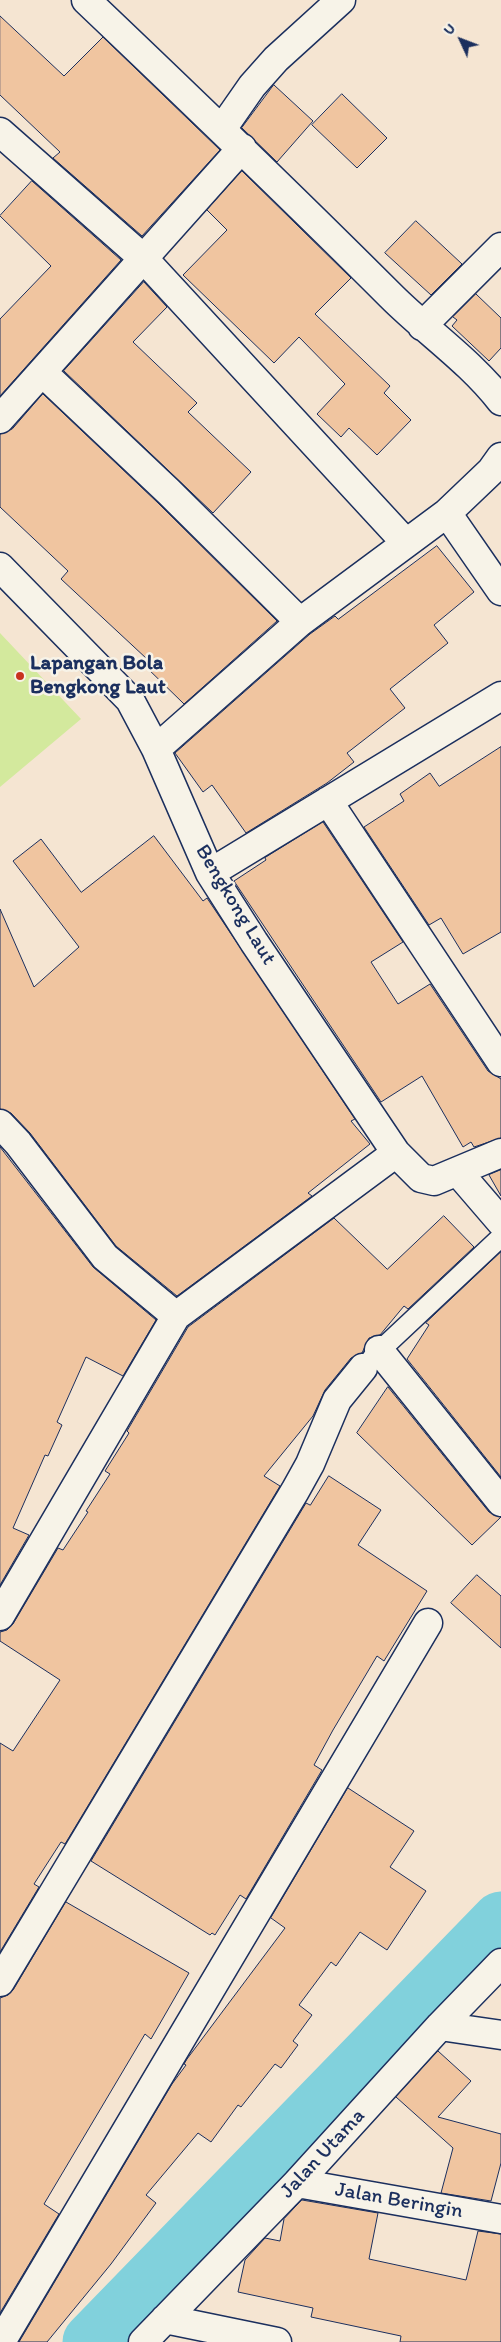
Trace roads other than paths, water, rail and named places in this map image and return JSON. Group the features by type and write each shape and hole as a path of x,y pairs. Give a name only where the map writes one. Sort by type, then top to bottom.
{"street":[{"path":"86,0 242,148 422,326 482,376 501,401"},
{"path":"222,129 252,86 276,59 341,0"},
{"path":"0,132 143,258 406,543"},
{"path":"0,419 242,148"},
{"path":"422,326 501,247"},
{"path":"42,372 169,492 300,622"},
{"path":"156,749 300,622 447,513 491,471 501,457"},
{"path":"447,513 501,591"},
{"name":"Bengkong Laut","path":"0,567 130,700 156,749 210,873 254,942 396,1153 427,1181 434,1181 458,1172 501,1153"},
{"path":"210,873 501,696"},
{"path":"328,801 501,1062"},
{"path":"0,1124 18,1142 105,1257 176,1316"},
{"path":"0,1616 176,1316 396,1153"},
{"path":"458,1172 501,1222"},
{"path":"0,1982 295,1491 310,1464 337,1400 371,1359 501,1502"},
{"path":"0,2342 428,1623"},
{"name":"Jalan Utama","path":"144,2342 297,2183 440,2026 501,1963"},
{"path":"440,2026 501,2035"},
{"name":"Jalan Beringin","path":"297,2183 501,2219"},
{"path":"166,2319 277,2342"}],"lane":[{"path":"371,1359 501,1237"}],"waterway":[{"path":"92,2342 501,1921"}],"place":[{"name":"Lapangan Bola Bengkong Laut","path":"20,676"}]}
